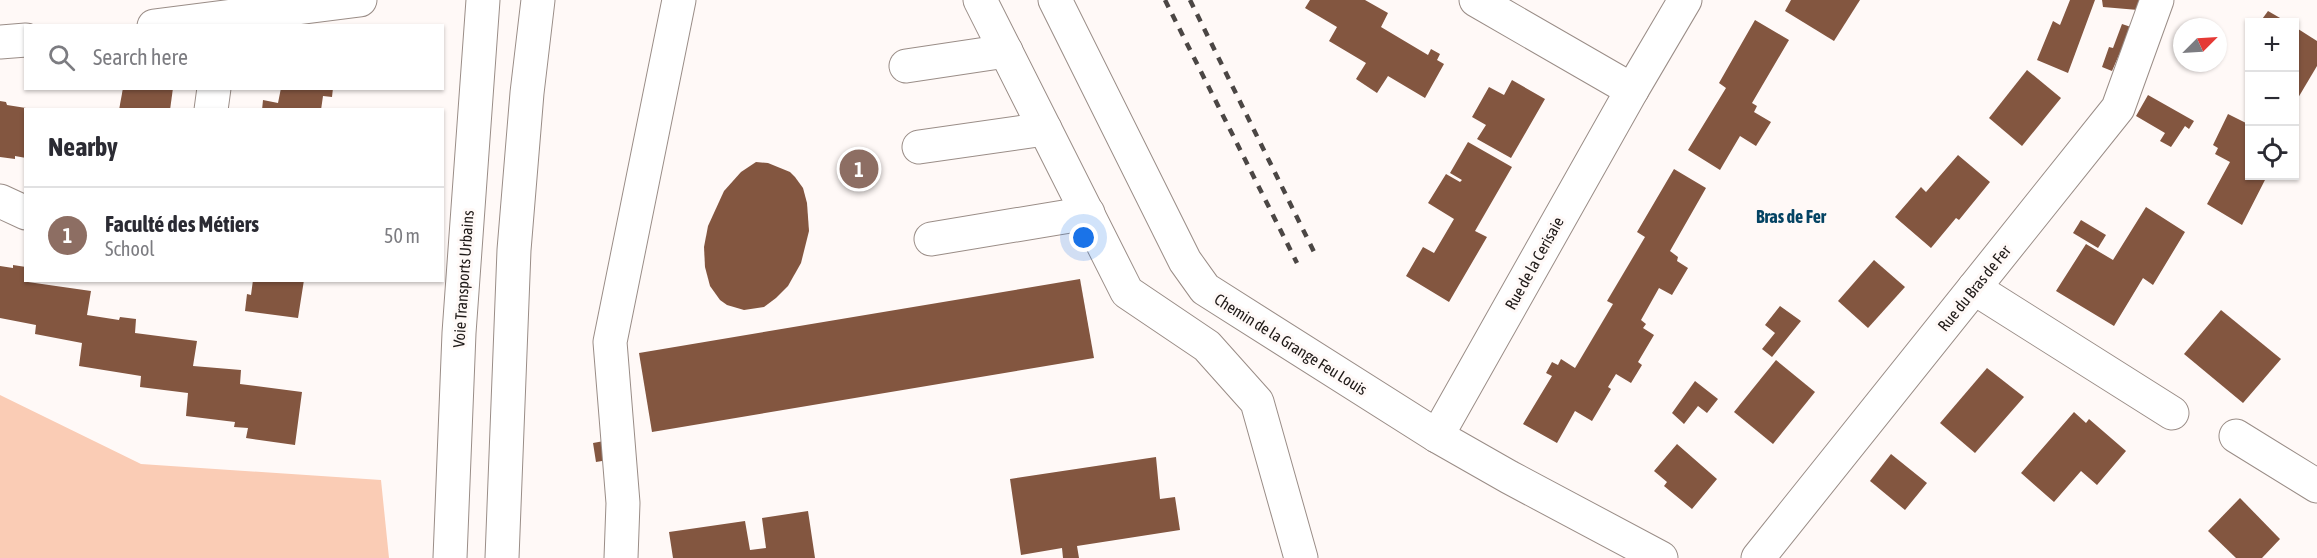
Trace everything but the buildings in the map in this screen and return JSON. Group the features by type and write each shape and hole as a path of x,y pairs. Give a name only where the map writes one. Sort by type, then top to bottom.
{"street":[{"path":"186,24 217,22 360,0"},
{"name":"Voie Transports Urbains","path":"450,558 459,333 483,0"},
{"path":"502,558 514,250 527,93 538,0"},
{"path":"621,558 623,503 610,342 679,0"},
{"path":"980,0 1127,292 1207,346 1257,402 1300,558"},
{"name":"Chemin de la Grange Feu Louis","path":"1055,0 1185,261 1205,289 1437,436 1661,558"},
{"path":"1476,0 1632,90"},
{"name":"Rue de la Cerisaie","path":"1437,436 1684,0"},
{"name":"Rue du Bras de Fer","path":"1758,558 2118,108 2157,0"},
{"path":"0,42 24,40"},
{"path":"906,66 1006,51"},
{"path":"211,108 214,90"},
{"path":"919,147 1045,129"},
{"path":"0,201 24,212"},
{"path":"931,239 1088,213"},
{"path":"1974,288 2172,413"},
{"path":"2236,436 2317,486"}],"shaded area":[{"path":"0,395 141,464 381,480 389,558 0,558"}],"railway":[{"path":"1165,0 1297,263"},
{"path":"1190,0 1316,256"}],"place":[{"name":"Faculté des Métiers","path":"859,169"}],"district":[{"name":"Bras de Fer","path":"1791,217"}]}
